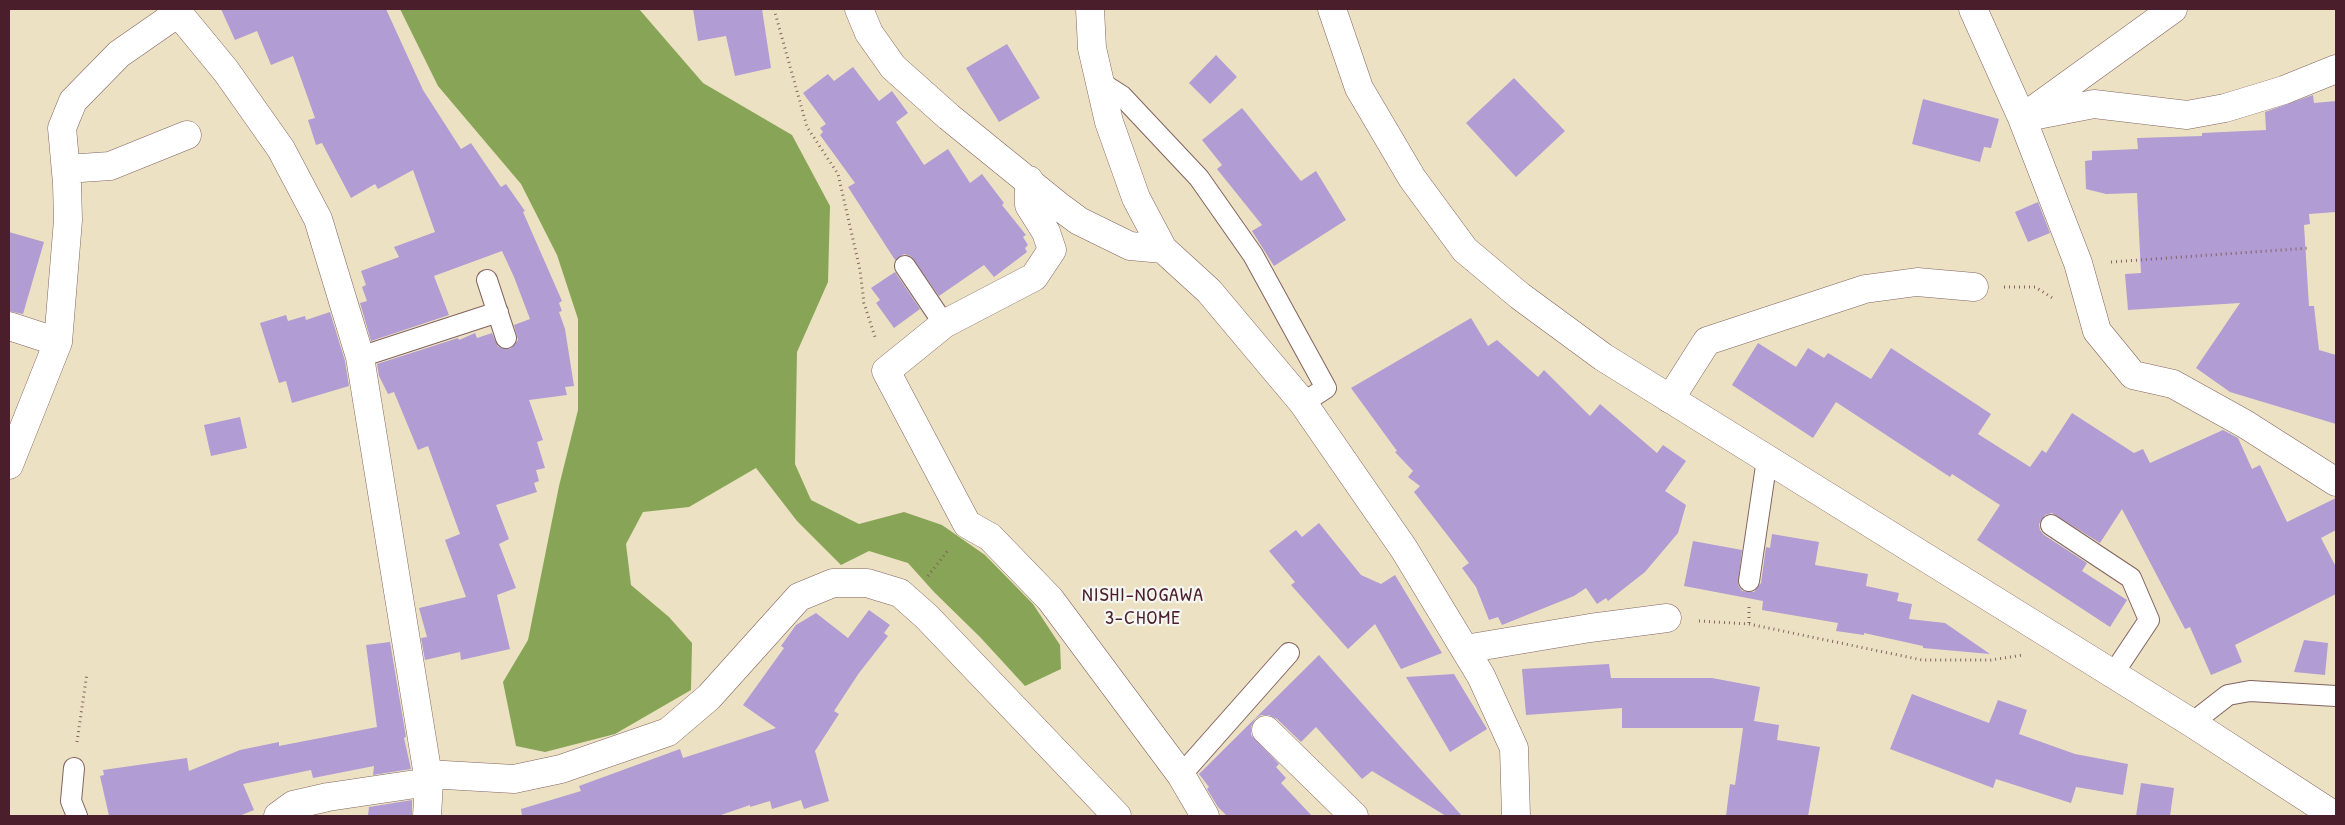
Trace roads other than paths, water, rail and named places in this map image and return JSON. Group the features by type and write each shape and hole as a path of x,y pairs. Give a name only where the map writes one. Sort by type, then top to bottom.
{"street":[{"path":"859,9 869,33 893,67 949,117 1079,221 1130,246 1162,249"},
{"path":"1090,9 1092,48 1109,122 1136,198 1162,249 1209,291 1303,403 1404,549 1481,676 1514,748 1516,816"},
{"path":"1332,9 1359,88 1412,178 1465,250 1520,296 1603,357 2192,723 2335,816"},
{"path":"1973,9 2022,118 2078,263 2097,331 2132,375 2173,384 2245,424 2336,482"},
{"path":"2022,118 2173,9"},
{"path":"9,465 58,342 68,220 62,128 73,100 119,54 176,11 226,71 280,149 318,220 360,358 396,567 428,778 427,816"},
{"path":"2022,118 2094,104 2187,115 2225,108 2284,90 2336,70"},
{"path":"66,169 110,166 187,135"},
{"path":"1029,180 1029,205 1046,232 1052,250 1034,277 944,324 886,371 967,524 990,537 1050,599 1181,774 1205,816"},
{"path":"1670,399 1707,341 1865,289 1917,282 1974,287"},
{"path":"9,326 58,342"},
{"path":"278,816 293,805 428,778 514,778 561,769 668,732 709,697 799,597 833,583 867,583 900,593 927,617 1117,816"},
{"path":"1465,649 1590,628 1667,618"},
{"path":"1266,730 1354,816"}],"lane":[{"path":"1100,82 1122,96 1199,178 1253,255 1326,388 1303,403"},
{"path":"905,266 944,324"},
{"path":"487,280 506,338"},
{"path":"360,358 498,312"},
{"path":"1748,581 1767,459"},
{"path":"2051,525 2131,578 2149,620 2113,674"},
{"path":"1181,774 1289,653"},
{"path":"2192,723 2228,696 2250,691 2336,696"},
{"path":"74,768 71,801 77,816"}],"district":[{"name":"NISHI-NOGAWA 3-CHOME","path":"1143,608"}]}
